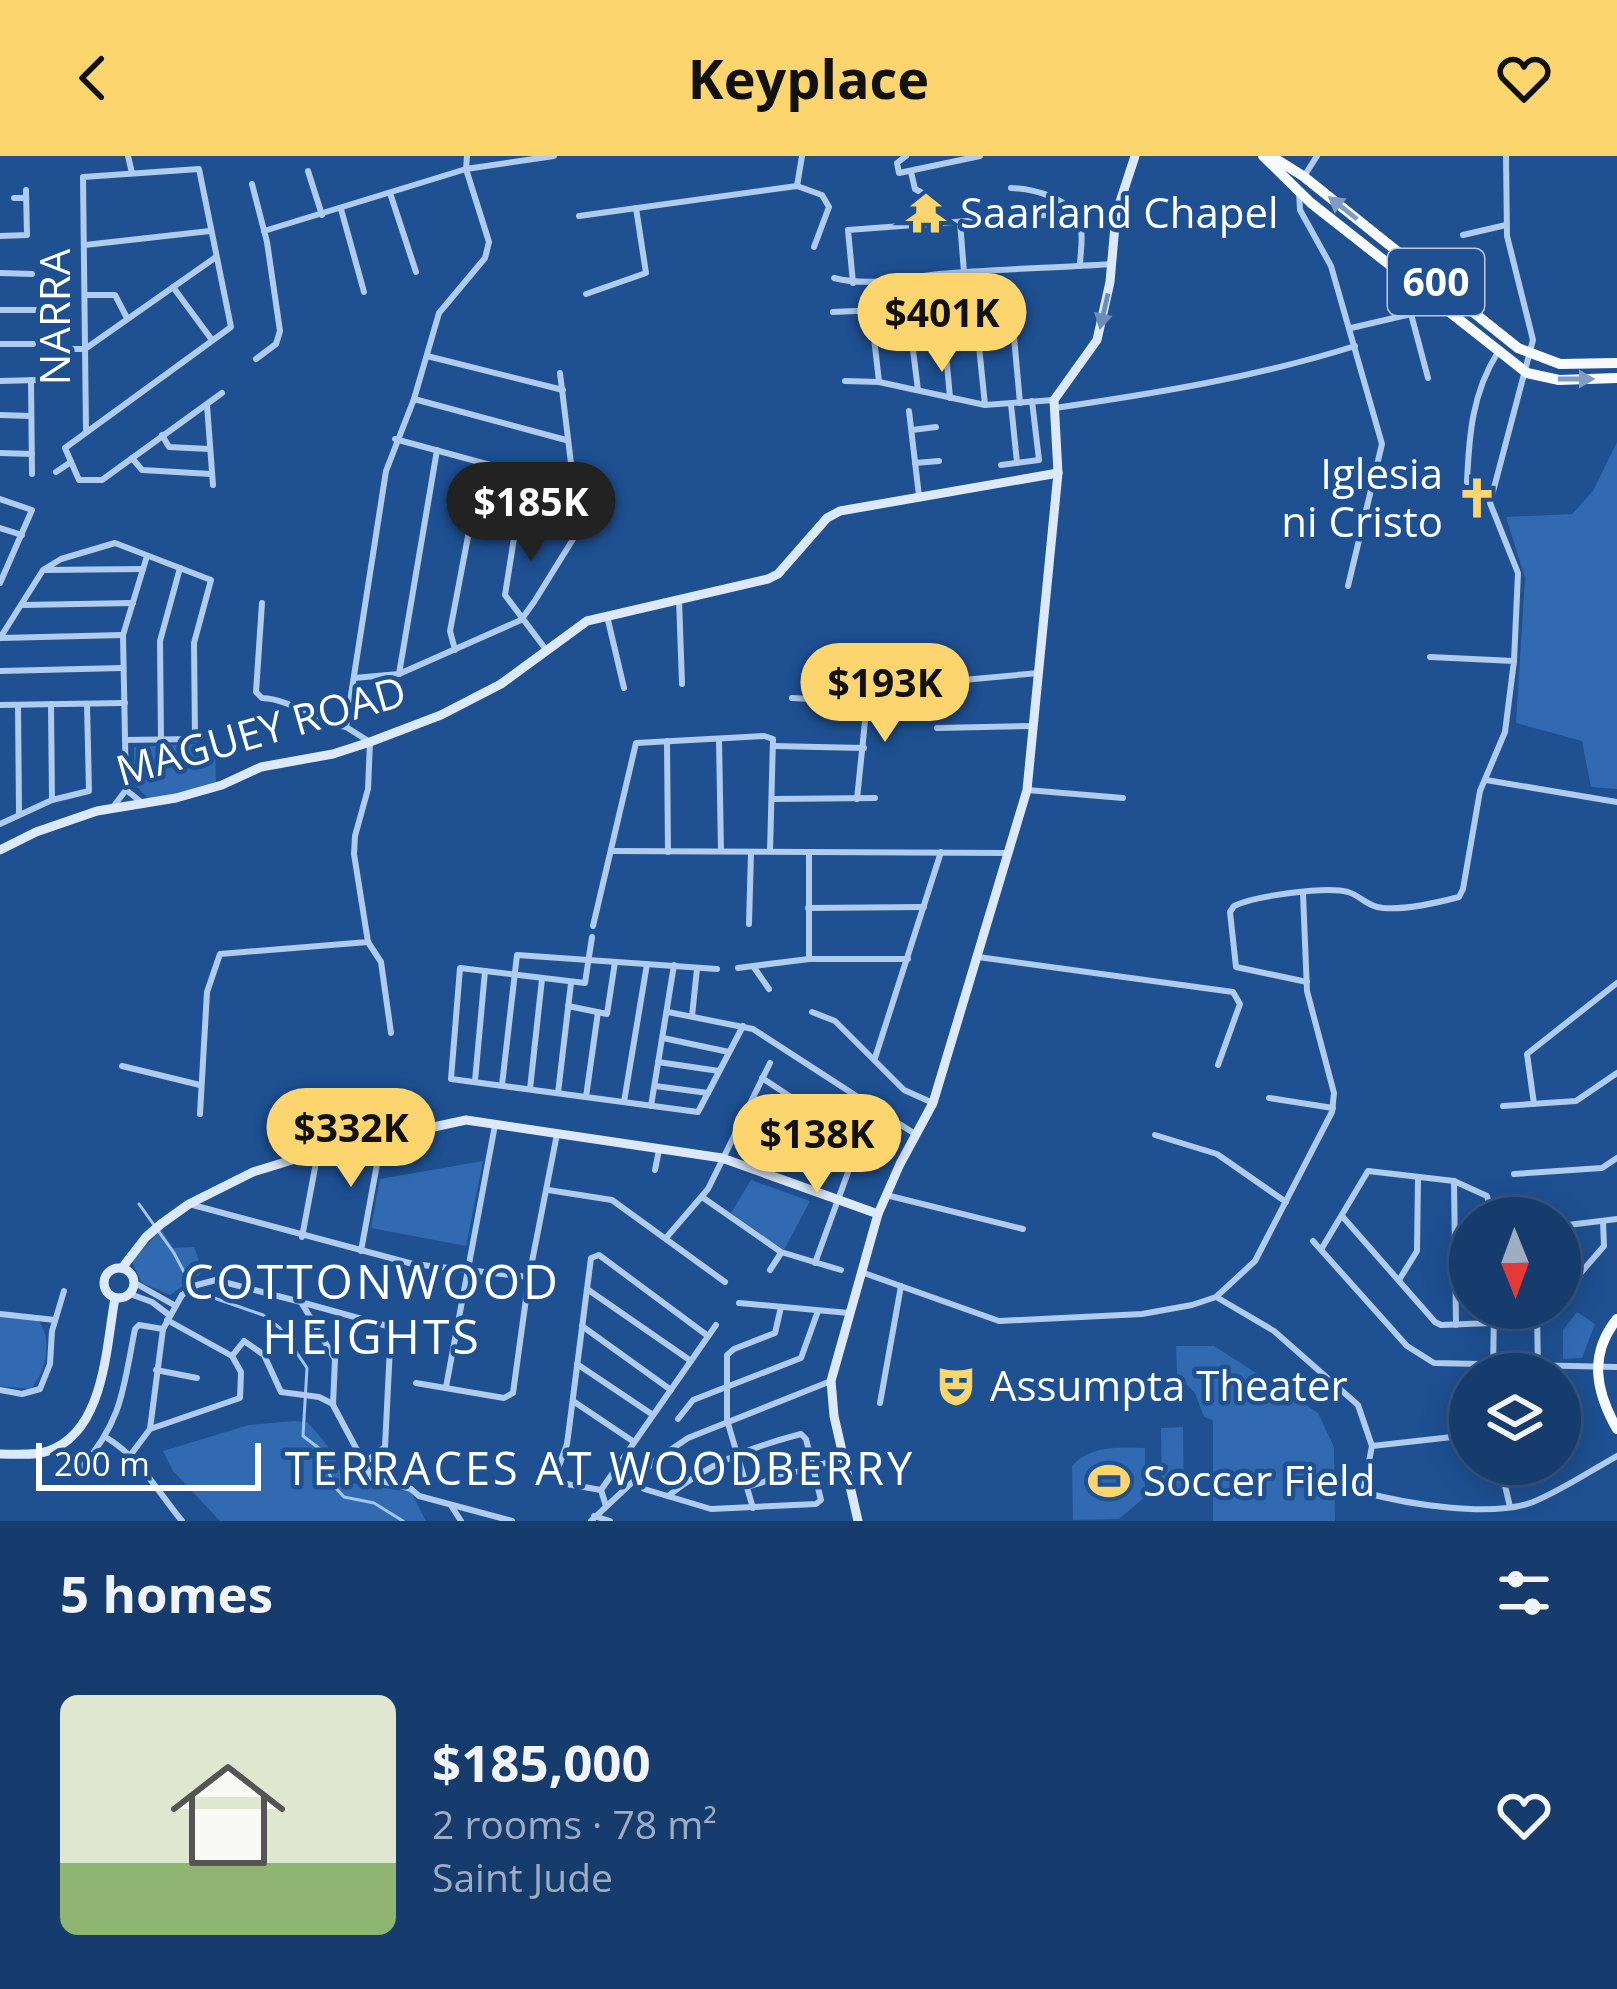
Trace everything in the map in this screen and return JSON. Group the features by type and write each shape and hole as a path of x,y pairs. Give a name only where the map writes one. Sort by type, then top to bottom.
{"main road":[{"name":"600","path":"1267,156 1303,176 1531,356 1560,364 1617,363"},
{"name":"600","path":"1267,156 1299,191 1527,373"},
{"path":"1527,373 1559,380 1617,378"},
{"path":"1617,1319 1602,1342 1597,1368 1600,1396 1617,1430"}],"street":[{"path":"128,156 132,173"},
{"path":"346,727 395,439 439,314 485,258 488,242 466,170 467,156"},
{"path":"264,231 466,170 554,156"},
{"path":"797,186 802,156"},
{"path":"906,156 897,163 899,173 980,156"},
{"path":"858,1521 834,1416 831,1381 878,1214 933,1102 1027,790 1058,473 1055,404 1096,340 1112,264 1116,214 1135,156"},
{"path":"1317,156 1303,176 1300,210 1331,266 1382,444 1348,586"},
{"path":"1306,982 1236,967 1230,912 1240,902 1345,890 1381,908 1459,897 1473,818 1505,732 1518,573 1490,503 1527,373 1532,328 1506,225 1506,156"},
{"name":"NARRA","path":"200,169 231,327 86,431 83,177 200,169"},
{"path":"308,171 322,215"},
{"path":"911,172 914,188 928,196 933,224"},
{"path":"252,184 280,331 276,344 256,359"},
{"path":"580,216 797,186 822,195 829,206 814,247"},
{"path":"1011,188 1053,196 1073,213 1081,224 1081,266"},
{"path":"390,193 416,272"},
{"path":"0,236 27,235 26,194 14,198"},
{"path":"586,294 646,273 636,208"},
{"path":"341,209 364,292"},
{"path":"853,283 848,230 1073,213"},
{"path":"961,222 964,273"},
{"path":"1463,235 1506,225"},
{"path":"85,245 210,232"},
{"path":"63,349 85,349 215,257"},
{"path":"834,278 853,283 1112,264"},
{"path":"0,273 32,274"},
{"path":"173,286 212,340"},
{"path":"1010,292 1017,463"},
{"path":"85,295 116,296 128,319"},
{"path":"1351,328 1411,314 1430,298"},
{"path":"833,312 1011,304"},
{"path":"975,306 985,405"},
{"path":"941,308 950,398"},
{"path":"908,309 918,390"},
{"path":"0,310 36,310"},
{"path":"872,311 879,382"},
{"path":"1411,314 1427,378"},
{"path":"0,344 33,344"},
{"path":"845,381 879,382 985,405 1055,404 1197,388 1355,346"},
{"path":"1467,482 1476,398 1498,352"},
{"path":"427,356 563,390"},
{"path":"354,678 399,674 521,620 574,536 574,488 560,373"},
{"path":"0,380 34,380 32,474"},
{"path":"86,431 65,448 79,480 102,480 222,393"},
{"path":"413,398 567,440"},
{"path":"1001,465 1039,460 1032,401"},
{"path":"207,404 213,485"},
{"path":"910,412 919,496"},
{"path":"0,416 31,416"},
{"path":"912,430 936,427"},
{"path":"162,435 169,447 209,448"},
{"path":"395,439 574,488"},
{"path":"399,674 437,450"},
{"path":"0,453 32,454"},
{"path":"132,458 142,470 211,474"},
{"path":"915,463 939,461"},
{"path":"56,472 71,462"},
{"path":"455,650 450,631 482,463"},
{"name":"MAGUEY ROAD","path":"0,850 36,832 112,807 143,804 222,785 261,767 333,754 441,715 501,684 578,627 607,615 768,579 789,563 827,518 840,511 1058,473"},
{"path":"524,475 505,595 548,651"},
{"path":"0,499 32,510 0,583"},
{"path":"0,528 22,536"},
{"path":"0,638 43,570 61,559 115,543 211,580 194,643 195,739 125,740"},
{"path":"0,556 11,560"},
{"path":"112,807 126,788 123,635 147,556"},
{"path":"43,570 143,568"},
{"path":"161,739 160,641 180,568"},
{"path":"679,599 682,684"},
{"path":"20,605 133,603"},
{"path":"262,603 256,692 262,698 282,699 328,725 346,727 370,742 368,789 354,854 368,942 382,962 391,1033"},
{"path":"607,615 624,688"},
{"path":"0,638 123,635"},
{"path":"1430,657 1514,661"},
{"path":"0,671 124,668"},
{"path":"920,684 1039,673"},
{"path":"792,698 866,701 857,799"},
{"path":"0,705 124,703"},
{"path":"51,704 52,800"},
{"path":"0,824 52,800 89,791 87,704"},
{"path":"17,705 20,813"},
{"path":"937,728 1034,726"},
{"path":"593,926 636,743 768,737 773,746 770,851"},
{"path":"718,739 721,851"},
{"path":"668,740 668,851"},
{"path":"773,746 864,748"},
{"path":"1486,780 1617,802"},
{"path":"126,788 143,804"},
{"path":"1027,790 1123,798"},
{"path":"773,799 874,798"},
{"path":"611,851 1010,853"},
{"path":"749,924 751,852"},
{"path":"808,852 809,959"},
{"path":"875,1058 941,852"},
{"path":"861,1271 998,1322 1167,1312 1216,1297 1255,1261 1333,1108 1334,1093 1306,982 1303,893"},
{"path":"808,908 924,907"},
{"path":"592,937 585,983 460,968 451,1079 698,1112 742,1026"},
{"path":"200,1114 207,992 221,953 368,942"},
{"path":"502,1085 514,958 519,954 717,969"},
{"path":"977,957 1233,992 1240,1004 1218,1065"},
{"path":"738,968 809,959 908,959"},
{"path":"568,1006 607,1014 615,961"},
{"path":"624,1102 647,964"},
{"path":"651,1106 674,964"},
{"path":"753,966 769,989"},
{"path":"692,1016 697,969"},
{"path":"475,1081 485,971"},
{"path":"530,1089 542,978"},
{"path":"558,1094 571,983"},
{"path":"1534,1104 1527,1054 1617,983"},
{"path":"586,1097 598,1012"},
{"path":"668,1012 742,1026 916,1134"},
{"path":"812,1012 836,1021 904,1090 933,1102"},
{"path":"663,1038 729,1052"},
{"path":"658,1062 719,1071"},
{"path":"666,1238 702,1196 770,1063"},
{"path":"122,1066 200,1085"},
{"path":"1503,1106 1587,1097 1617,1072"},
{"path":"761,1078 860,1142 879,1149"},
{"path":"655,1086 708,1093"},
{"path":"1269,1098 1333,1108"},
{"path":"800,1127 812,1111"},
{"path":"115,1298 106,1291 104,1280 111,1270 122,1268 146,1237 189,1204 254,1172 318,1152 466,1120 722,1158 878,1214"},
{"path":"446,1387 495,1125"},
{"path":"416,1383 509,1396 557,1134"},
{"path":"1155,1135 1217,1154 1286,1202"},
{"path":"361,1251 382,1137"},
{"path":"815,1264 860,1142"},
{"path":"655,1170 659,1149"},
{"path":"302,1237 318,1152"},
{"path":"1514,1174 1602,1168 1617,1158"},
{"path":"1321,1250 1368,1171 1454,1181 1486,1197"},
{"path":"1399,1280 1417,1250 1418,1178"},
{"path":"1454,1181 1454,1197"},
{"path":"548,1190 611,1199 725,1282"},
{"path":"702,1196 781,1252 841,1270"},
{"path":"886,1196 1023,1229"},
{"path":"189,1204 412,1264 530,1277"},
{"path":"1342,1216 1435,1322 1449,1324"},
{"path":"1581,1224 1617,1219"},
{"path":"1581,1272 1604,1246 1603,1221"},
{"path":"1313,1241 1421,1357 1449,1363"},
{"path":"770,1270 781,1252"},
{"path":"601,1490 557,1480 594,1255 708,1336"},
{"path":"122,1268 132,1288 168,1317 232,1355 241,1372 237,1402 149,1429"},
{"path":"132,1453 149,1429 168,1317 174,1305 197,1285 216,1280 392,1327 385,1447 364,1463"},
{"path":"880,1403 902,1286"},
{"path":"0,1454 53,1450 80,1427 96,1396 115,1298 132,1288"},
{"path":"132,1288 174,1305"},
{"path":"587,1288 691,1361"},
{"path":"0,1390 22,1394 40,1389 50,1364 64,1291"},
{"path":"1216,1297 1274,1331 1358,1405 1372,1446 1363,1492 1390,1500 1510,1508 1532,1502 1617,1456"},
{"path":"301,1302 335,1359 334,1405 373,1478 512,1521"},
{"path":"740,1303 849,1313"},
{"path":"753,1508 727,1420 725,1384 730,1351 775,1333 781,1307"},
{"path":"678,1419 694,1400 725,1384 801,1358 818,1311"},
{"path":"0,1314 55,1320"},
{"path":"601,1490 716,1324"},
{"path":"82,1467 107,1438 121,1401 135,1329 139,1325 164,1329"},
{"path":"582,1326 671,1390"},
{"path":"232,1355 244,1341 264,1355 281,1392 319,1397 334,1405"},
{"path":"578,1364 652,1415"},
{"path":"1581,1369 1617,1367"},
{"path":"157,1370 197,1378"},
{"path":"592,1519 657,1459 727,1420 831,1381"},
{"path":"573,1401 634,1442"},
{"path":"644,1489 711,1509 818,1503 820,1497 801,1434 700,1470 668,1496"},
{"path":"107,1438 132,1453 182,1521"},
{"path":"1372,1446 1449,1438"},
{"path":"747,1486 845,1456"},
{"path":"1505,1485 1510,1508"},
{"path":"601,1490 606,1506"},
{"path":"449,1504 461,1521"},
{"path":"592,1519 610,1521"}],"shaded area":[{"path":"1617,442 1617,789 1591,787 1582,741 1516,723 1525,578 1506,517 1572,514 1593,491"},
{"path":"215,743 216,785 151,801 134,784 134,747"},
{"path":"483,1161 466,1246 371,1228 380,1179"},
{"path":"751,1180 810,1201 784,1250 731,1213"},
{"path":"161,1229 173,1248 194,1247 203,1272 170,1295 142,1283 132,1262"},
{"path":"1581,1315 1595,1324 1582,1358 1581,1353 1563,1353 1563,1330 1581,1329"},
{"path":"0,1316 37,1319 42,1327 46,1354 31,1389 0,1386"},
{"path":"1176,1346 1214,1346 1318,1413 1334,1447 1335,1521 1213,1521 1213,1420 1204,1417 1195,1393 1177,1375"},
{"path":"307,1422 320,1436 343,1482 411,1492 426,1521 220,1521 173,1471 163,1451 249,1425"},
{"path":"1183,1427 1184,1496 1162,1496 1161,1428"},
{"name":"Soccer Field","path":"1145,1448 1145,1497 1119,1519 1073,1520 1072,1466 1079,1459 1096,1451"}],"waterway":[{"path":"139,1204 194,1291 263,1315 280,1328 307,1368 303,1436 320,1449 334,1486 344,1497 374,1503 403,1521"}],"place":[{"name":"Saarland Chapel","path":"926,213"},
{"name":"Iglesia ni Cristo","path":"1477,498"},
{"name":"Assumpta Theater","path":"956,1386"},
{"name":"Soccer Field","path":"1109,1481"}],"district":[{"name":"COTTONWOOD HEIGHTS","path":"372,1310"},
{"name":"TERRACES AT WOODBERRY","path":"600,1469"}]}
